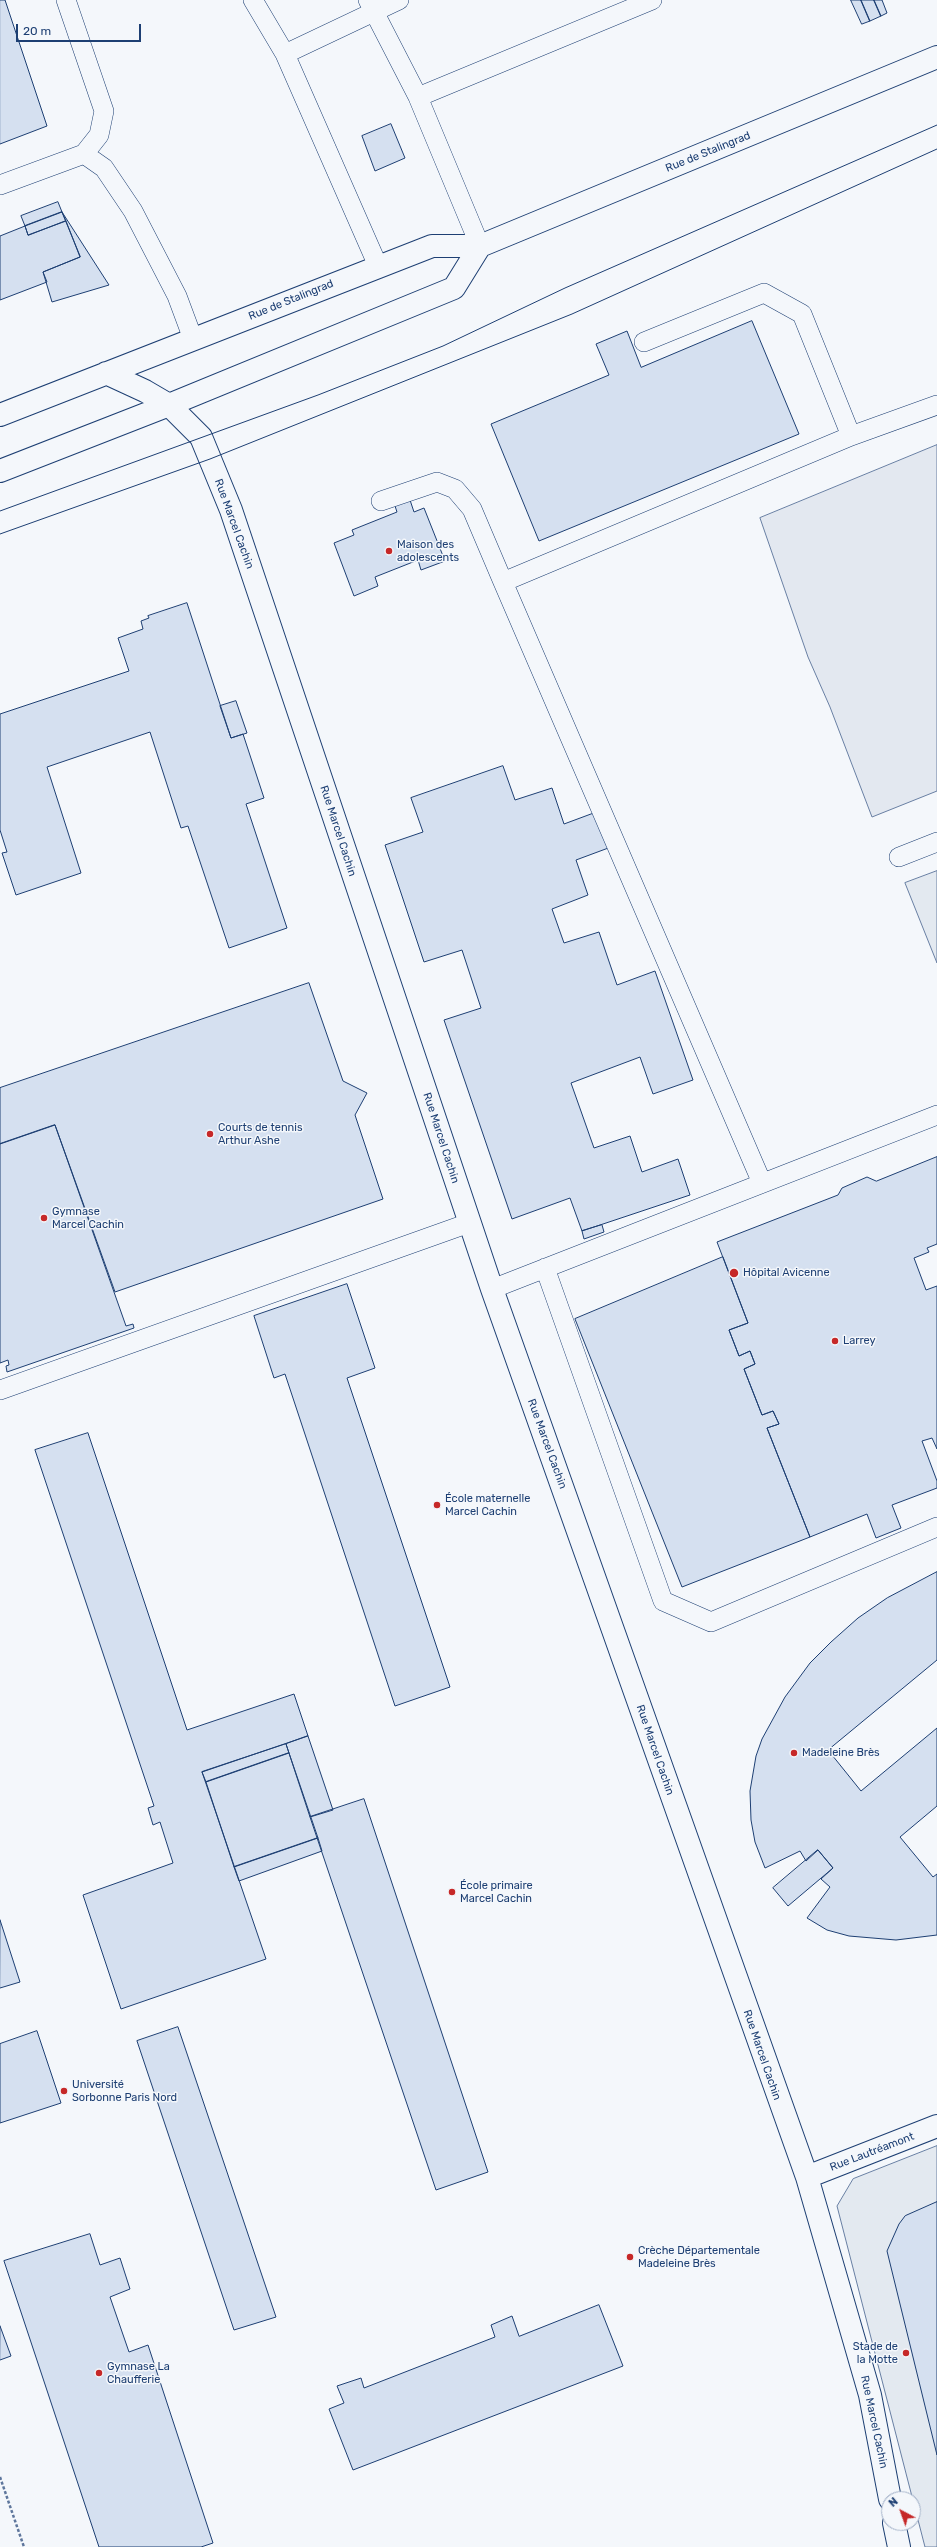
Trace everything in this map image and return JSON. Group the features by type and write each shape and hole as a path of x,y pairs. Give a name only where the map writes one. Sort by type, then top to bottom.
{"street":[{"name":"Rue de Stalingrad","path":"0,415 432,246 480,246 937,57"},
{"path":"0,471 169,405 454,288 480,246"},
{"path":"106,373 145,391 169,405"},
{"name":"Rue Marcel Cachin","path":"169,405 202,437 231,510 469,1224 807,2177 870,2395 888,2491"},
{"name":"Rue Lautréamont","path":"807,2177 937,2126"},
{"path":"896,2531 899,2547"}],"lane":[{"path":"0,186 84,154 99,135 104,111 66,0"},
{"path":"253,0 285,54 378,266"},
{"path":"285,54 371,5 399,0"},
{"path":"418,97 652,0"},
{"path":"371,5 418,97 480,246"},
{"path":"84,154 104,168 133,211 177,296 193,339"},
{"path":"644,342 764,293 802,314 851,436"},
{"path":"503,582 851,436 937,405"},
{"path":"381,501 437,482 455,489 472,508 762,1183"},
{"path":"899,857 937,842"},
{"path":"492,1289 937,1115"},
{"path":"0,1390 469,1224"},
{"path":"545,1268 663,1601 711,1622 937,1527"}],"path":[{"path":"0,2477 24,2547"}],"shaded area":[{"path":"937,445 937,791 872,817 830,707 808,657 760,518"},
{"path":"937,871 937,963 905,883"},
{"name":"Stade de la Motte","path":"937,2146 937,2547 925,2547 921,2531 921,2491 911,2491 837,2206 853,2179"}],"building":[{"path":"0,0 5,0 47,126 0,144"},
{"path":"851,0 861,0 870,21 862,24"},
{"path":"861,0 874,0 881,16 870,21"},
{"path":"874,0 882,0 887,13 881,16"},
{"path":"391,124 405,158 375,171 362,136"},
{"path":"58,202 62,212 25,226 21,216"},
{"path":"62,212 66,221 28,235 25,226"},
{"path":"62,212 109,285 52,302 43,272 80,257"},
{"path":"66,221 80,257 43,272 47,282 0,300 0,236 25,226 28,235"},
{"path":"752,321 799,434 539,541 491,424 609,375 596,344 627,331 641,367"},
{"name":"Maison des adolescents","path":"410,500 414,512 424,508 445,561 421,570 418,560 375,577 378,586 354,596 334,543 354,535 352,530 397,512 395,506"},
{"path":"187,603 231,738 243,734 264,798 246,804 287,928 229,948 188,826 181,828 150,732 47,767 81,873 16,895 2,853 7,852 0,830 0,714 129,671 118,638 143,629 141,621 149,618 148,616"},
{"path":"236,701 247,733 231,738 220,706"},
{"path":"503,766 515,800 552,788 564,824 599,811 611,847 576,860 588,895 552,909 564,943 599,932 617,985 655,971 693,1080 653,1094 640,1057 571,1083 594,1148 630,1136 642,1172 678,1159 690,1195 582,1231 570,1198 512,1219 444,1020 481,1008 462,950 424,962 385,845 423,832 411,798"},
{"name":"Courts de tennis Arthur Ashe","path":"309,983 343,1081 367,1093 355,1115 383,1199 115,1292 55,1125 0,1144 0,1088"},
{"name":"Gymnase Marcel Cachin","path":"55,1125 126,1326 133,1324 134,1328 7,1372 6,1366 9,1365 8,1360 0,1363 0,1144"},
{"name":"Larrey","path":"937,1157 937,1244 927,1248 929,1252 914,1258 926,1290 937,1286 937,1449 932,1438 922,1441 937,1481 937,1488 892,1505 901,1528 876,1538 867,1514 810,1537 767,1428 779,1424 773,1411 762,1415 744,1369 755,1364 750,1351 739,1356 729,1330 748,1323 717,1242 838,1195 842,1188 867,1177 876,1181"},
{"path":"602,1225 604,1232 584,1239 582,1231"},
{"path":"723,1257 748,1323 729,1330 739,1356 750,1351 755,1364 744,1369 762,1415 773,1411 779,1424 767,1428 810,1537 682,1587 575,1319"},
{"path":"347,1284 375,1368 347,1378 450,1687 395,1706 285,1374 274,1378 254,1316"},
{"path":"88,1433 187,1730 294,1694 308,1736 202,1772 266,1959 121,2009 83,1895 173,1863 160,1822 153,1825 148,1808 154,1806 35,1450"},
{"name":"Madeleine Brès","path":"937,1572 937,1660 828,1750 861,1791 937,1728 937,1806 900,1837 933,1877 937,1874 937,1935 896,1940 849,1936 827,1930 807,1918 830,1887 821,1879 833,1868 818,1850 806,1861 800,1851 765,1868 755,1842 751,1820 750,1791 756,1756 762,1739 785,1697 810,1663 858,1618 887,1598"},
{"path":"308,1736 333,1810 310,1817 286,1744"},
{"path":"286,1744 289,1753 206,1782 202,1772"},
{"path":"289,1753 318,1838 234,1867 206,1782"},
{"path":"364,1799 488,2172 436,2190 310,1817"},
{"path":"318,1838 322,1851 239,1881 234,1867"},
{"path":"818,1850 833,1868 788,1906 773,1888"},
{"path":"0,1920 20,1982 0,1988"},
{"path":"178,2027 276,2317 234,2330 137,2041"},
{"path":"37,2031 61,2103 0,2123 0,2044"},
{"path":"937,2202 937,2455 887,2251 899,2224 905,2216"},
{"name":"Gymnase La Chaufferie","path":"90,2234 100,2265 120,2258 130,2289 110,2297 129,2352 148,2345 213,2543 201,2547 99,2547 4,2261"},
{"path":"599,2305 623,2366 353,2470 329,2409 344,2403 337,2386 361,2378 364,2388 495,2337 491,2325 512,2316 519,2336"},
{"path":"0,2326 11,2356 0,2360"}],"tram line":[{"path":"0,511 318,395 443,346 565,288 937,125"},
{"path":"0,534 210,459 572,314 937,149"}],"place":[{"name":"Maison des adolescents","path":"389,551"},
{"name":"Courts de tennis Arthur Ashe","path":"210,1134"},
{"name":"Gymnase Marcel Cachin","path":"44,1218"},
{"name":"Hôpital Avicenne","path":"734,1273"},
{"name":"Larrey","path":"835,1341"},
{"name":"École maternelle Marcel Cachin","path":"437,1505"},
{"name":"Madeleine Brès","path":"794,1753"},
{"name":"École primaire Marcel Cachin","path":"452,1892"},
{"name":"Université Sorbonne Paris Nord","path":"64,2091"},
{"name":"Crèche Départementale Madeleine Brès","path":"630,2257"},
{"name":"Stade de la Motte","path":"906,2353"},
{"name":"Gymnase La Chaufferie","path":"99,2373"}]}
